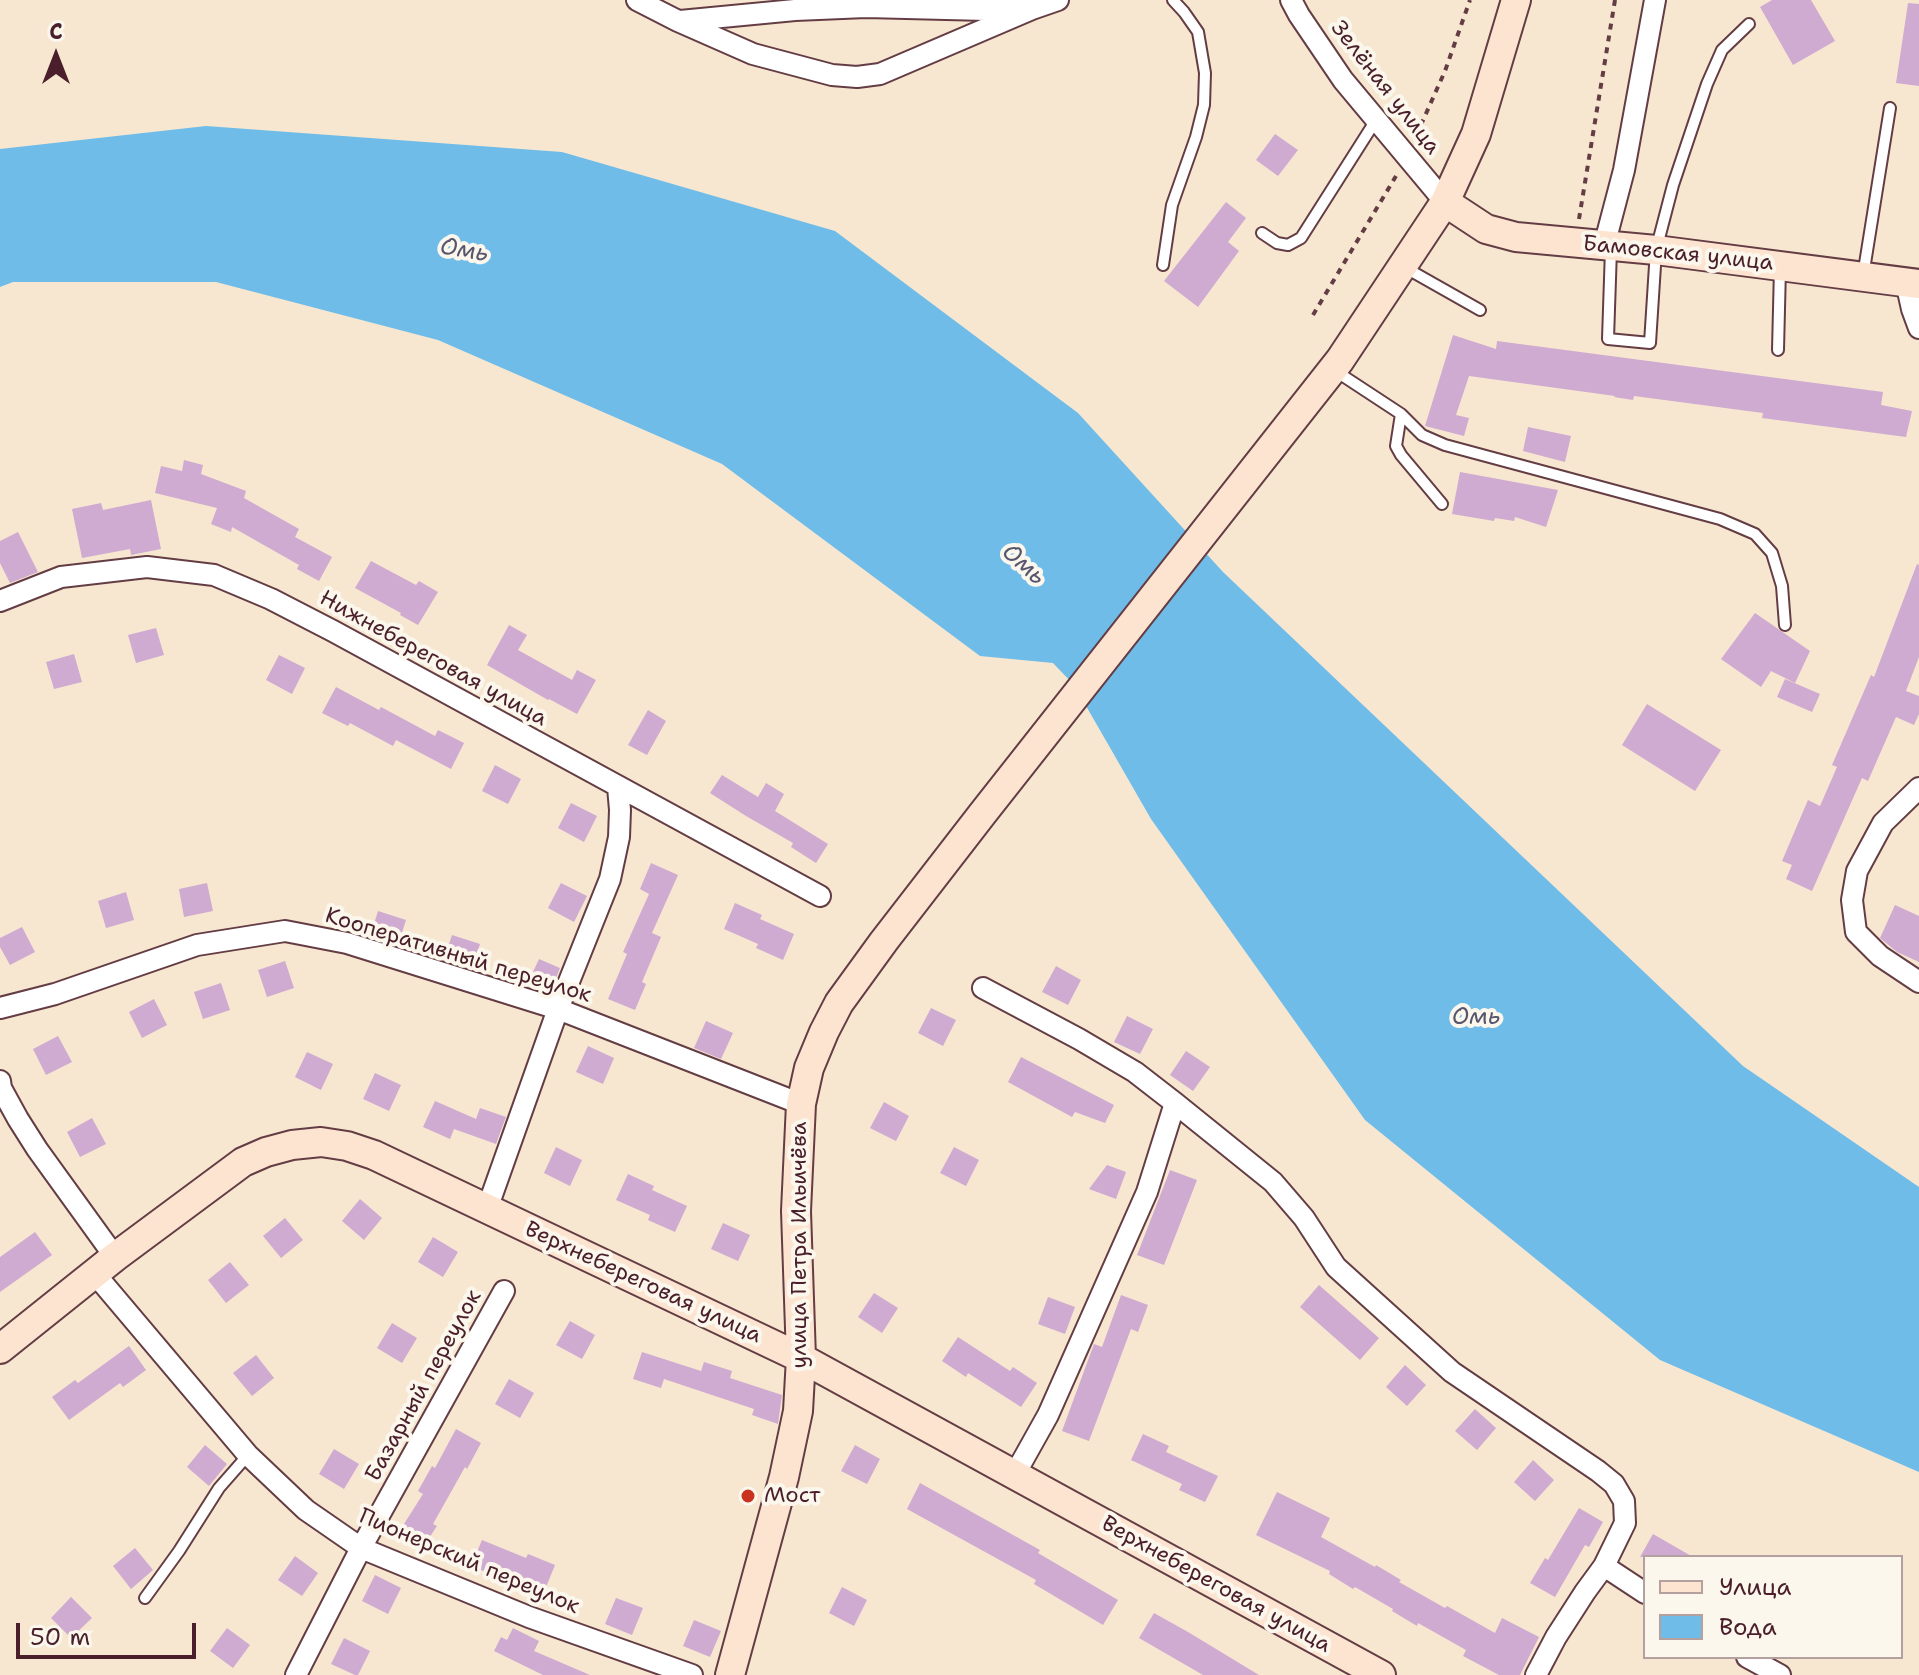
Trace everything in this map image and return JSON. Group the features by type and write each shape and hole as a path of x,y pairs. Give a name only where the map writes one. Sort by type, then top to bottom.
{"street":[{"path":"637,0 753,54 832,75 857,77 880,74 1058,0"},
{"name":"Зелёная улица","path":"1291,0 1343,80 1445,202"},
{"name":"улица Петра Ильичёва","path":"730,1675 784,1477 798,1411 801,1358 796,1211 801,1104 809,1068 824,1032 839,1003 884,941 1333,369 1445,202 1476,134 1516,0"},
{"path":"1607,246 1655,0"},
{"path":"678,21 866,7 1032,9"},
{"name":"Бамовская улица","path":"1445,202 1486,229 1516,237 1656,250 1913,283"},
{"path":"1913,283 1912,309 1919,328"},
{"name":"Нижнебереговая улица","path":"0,601 61,577 147,567 214,575 271,599 333,631 820,896"},
{"path":"487,1209 558,1009 610,879 619,837 618,787"},
{"path":"1919,788 1883,823 1857,871 1852,900 1856,932 1880,956 1919,982"},
{"name":"Кооперативный переулок","path":"0,1008 55,994 197,945 285,931 347,943 558,1009 801,1104"},
{"path":"983,988 1135,1072 1175,1103 1273,1182 1304,1218 1336,1267 1452,1372 1614,1484 1624,1501 1625,1523 1604,1566 1556,1637 1536,1675"},
{"name":"Пионерский переулок","path":"0,1081 18,1119 105,1266 248,1455 306,1510 361,1548 529,1617 692,1675"},
{"path":"1015,1474 1048,1415 1147,1192 1175,1103"},
{"name":"Верхнебереговая улица","path":"0,1349 243,1162 292,1145 321,1142 347,1146 374,1155 801,1358 1381,1675"},
{"name":"Базарный переулок","path":"296,1675 361,1548 504,1291"},
{"path":"1604,1566 1643,1592"},
{"path":"1751,1659 1780,1675"}],"lane":[{"path":"1163,265 1172,205 1204,105 1205,73 1198,32 1173,0"},
{"path":"1607,246 1608,339 1650,343 1656,250 1673,185 1707,84 1722,50 1749,24"},
{"path":"1863,277 1890,108"},
{"path":"1262,233 1277,243 1288,245 1301,238 1376,120"},
{"path":"1402,266 1480,310"},
{"path":"1778,350 1780,266"},
{"path":"1333,369 1401,414 1422,435 1445,445 1720,519 1755,534 1772,553 1782,586 1785,625"},
{"path":"1401,414 1396,446 1442,504"},
{"path":"145,1598 219,1488 248,1455"}],"path":[{"path":"1575,243 1615,0"}],"water":[{"name":"Омь","path":"206,126 562,152 835,231 1078,413 1223,572 1743,1066 1919,1187 1919,1472 1660,1360 1365,1120 1151,819 1074,685 1053,663 980,656 722,464 438,340 216,282 13,282 0,287 0,149"}],"building":[{"path":"1772,0 1811,0 1835,41 1793,65 1760,7"},
{"path":"1908,3 1919,4 1919,86 1896,83"},
{"path":"1275,134 1298,150 1278,176 1256,160"},
{"path":"1226,202 1246,218 1228,242 1239,251 1198,307 1164,281"},
{"path":"1453,335 1496,349 1497,341 1883,392 1881,405 1912,411 1906,437 1762,418 1763,413 1634,396 1633,400 1469,376 1456,415 1469,418 1464,436 1425,426"},
{"path":"1528,427 1571,436 1565,462 1523,451"},
{"path":"184,460 203,465 201,474 246,491 244,498 299,529 295,537 332,557 319,581 297,569 299,565 232,527 231,532 211,524 217,508 155,493 161,466 182,471"},
{"path":"1460,472 1558,490 1546,527 1515,517 1514,521 1495,518 1494,521 1452,514"},
{"path":"151,500 161,549 131,555 130,549 82,558 72,509 101,503 103,510"},
{"path":"18,532 38,572 10,583 0,563 0,541"},
{"path":"371,561 416,585 419,581 438,592 418,625 355,588"},
{"path":"1917,564 1919,657 1906,691 1919,696 1919,714 1914,725 1896,717 1868,781 1862,778 1812,891 1786,879 1792,865 1782,861 1808,800 1820,806 1837,767 1832,765 1871,675 1874,677"},
{"path":"1755,613 1810,651 1795,683 1771,671 1761,687 1721,659"},
{"path":"509,625 527,635 518,650 572,680 577,670 596,680 577,714 487,665"},
{"path":"156,628 164,655 136,663 128,635"},
{"path":"74,654 82,682 54,689 46,662"},
{"path":"279,655 305,668 292,694 266,680"},
{"path":"1785,679 1820,694 1812,712 1777,697"},
{"path":"336,687 435,736 438,730 464,743 451,769 396,740 393,746 350,723 348,726 322,713"},
{"path":"1647,704 1721,750 1695,791 1622,745"},
{"path":"648,710 666,721 647,755 628,745"},
{"path":"495,765 521,779 508,804 482,791"},
{"path":"722,775 758,797 766,783 784,794 775,811 828,844 816,863 791,847 793,843 710,793"},
{"path":"571,803 597,816 584,842 558,828"},
{"path":"651,863 678,875 652,933 661,937 642,982 646,984 635,1010 608,999 627,954 623,952 649,894 640,889"},
{"path":"207,883 213,911 184,917 179,889"},
{"path":"561,883 587,896 574,922 548,908"},
{"path":"126,892 134,920 106,928 98,901"},
{"path":"735,903 762,915 760,919 794,934 783,960 756,948 758,944 724,929"},
{"path":"1895,905 1919,916 1919,962 1897,952 1880,938"},
{"path":"378,911 406,920 398,945 370,937"},
{"path":"22,927 35,952 10,965 0,947 0,938"},
{"path":"452,935 480,944 472,968 444,960"},
{"path":"539,959 560,968 550,993 527,985"},
{"path":"285,961 294,988 267,997 258,970"},
{"path":"1056,966 1081,980 1068,1005 1042,992"},
{"path":"221,983 230,1010 203,1019 194,992"},
{"path":"154,999 167,1025 142,1038 129,1012"},
{"path":"931,1008 956,1020 943,1046 918,1033"},
{"path":"1127,1016 1153,1029 1140,1054 1114,1042"},
{"path":"706,1021 733,1033 721,1059 694,1048"},
{"path":"58,1036 72,1062 46,1075 33,1049"},
{"path":"588,1046 614,1058 603,1084 576,1072"},
{"path":"1186,1051 1210,1067 1193,1091 1170,1075"},
{"path":"307,1052 333,1064 321,1090 295,1077"},
{"path":"1021,1057 1114,1105 1105,1123 1075,1112 1072,1117 1008,1082"},
{"path":"375,1073 401,1085 389,1111 363,1099"},
{"path":"435,1101 476,1119 480,1108 506,1117 496,1144 454,1129 450,1139 423,1127"},
{"path":"884,1102 909,1116 896,1141 870,1128"},
{"path":"92,1118 106,1144 80,1157 67,1132"},
{"path":"556,1147 582,1160 570,1186 544,1173"},
{"path":"954,1147 979,1160 966,1186 940,1173"},
{"path":"1107,1165 1126,1172 1116,1199 1089,1189"},
{"path":"1170,1170 1197,1180 1164,1265 1137,1255"},
{"path":"628,1174 654,1186 652,1190 687,1206 675,1232 648,1220 650,1215 616,1200"},
{"path":"360,1199 382,1218 364,1240 342,1221"},
{"path":"285,1218 303,1240 281,1258 263,1236"},
{"path":"723,1223 750,1235 738,1261 711,1249"},
{"path":"35,1232 52,1255 0,1292 0,1257"},
{"path":"433,1237 458,1252 443,1277 418,1262"},
{"path":"230,1262 249,1285 226,1303 208,1280"},
{"path":"1319,1285 1379,1338 1360,1360 1300,1307"},
{"path":"874,1293 898,1308 882,1333 858,1317"},
{"path":"1121,1295 1148,1305 1138,1332 1131,1329 1089,1441 1062,1431 1094,1344 1102,1347"},
{"path":"1048,1297 1075,1307 1065,1334 1038,1324"},
{"path":"570,1321 595,1335 582,1359 556,1345"},
{"path":"392,1323 417,1338 402,1363 377,1348"},
{"path":"958,1337 1010,1371 1013,1367 1037,1383 1021,1407 968,1373 966,1377 942,1361"},
{"path":"129,1346 146,1370 123,1387 120,1383 69,1420 52,1397 75,1380 78,1383"},
{"path":"642,1352 701,1371 704,1362 732,1371 730,1378 782,1395 778,1424 752,1415 754,1409 664,1379 661,1388 633,1379"},
{"path":"256,1355 274,1378 252,1396 233,1373"},
{"path":"1405,1365 1426,1385 1407,1406 1386,1387"},
{"path":"509,1379 534,1393 520,1418 495,1404"},
{"path":"1475,1409 1496,1428 1477,1450 1455,1431"},
{"path":"456,1429 481,1443 421,1550 397,1535 423,1494 418,1491 432,1466 435,1468"},
{"path":"1143,1434 1169,1446 1166,1452 1218,1476 1205,1502 1179,1490 1182,1484 1131,1460"},
{"path":"205,1445 227,1464 209,1486 187,1467"},
{"path":"855,1445 880,1459 867,1484 841,1471"},
{"path":"334,1449 359,1464 344,1489 319,1474"},
{"path":"1533,1460 1554,1480 1535,1501 1514,1482"},
{"path":"920,1483 1040,1550 1038,1553 1118,1600 1103,1625 1034,1584 1036,1580 907,1509"},
{"path":"1277,1492 1330,1518 1321,1537 1376,1565 1445,1608 1447,1606 1495,1633 1502,1618 1539,1637 1520,1675 1499,1675 1463,1656 1466,1650 1418,1623 1417,1626 1355,1587 1353,1589 1329,1574 1330,1571 1256,1535"},
{"path":"1579,1508 1603,1522 1589,1547 1585,1545 1555,1597 1530,1583 1545,1558 1548,1560"},
{"path":"1653,1534 1690,1555 1643,1555 1640,1557"},
{"path":"482,1540 526,1558 528,1554 555,1565 544,1592 499,1573 498,1577 471,1566"},
{"path":"135,1548 153,1570 131,1589 113,1566"},
{"path":"295,1556 318,1573 302,1596 278,1580"},
{"path":"375,1575 401,1588 388,1614 362,1601"},
{"path":"842,1587 867,1600 854,1626 829,1613"},
{"path":"71,1597 92,1618 71,1638 51,1618"},
{"path":"616,1598 643,1608 632,1635 605,1624"},
{"path":"1154,1613 1259,1675 1203,1675 1139,1638"},
{"path":"694,1620 721,1631 710,1657 683,1646"},
{"path":"227,1628 250,1645 233,1668 210,1651"},
{"path":"513,1628 539,1641 534,1651 590,1675 543,1675 494,1651 501,1637 507,1640"},
{"path":"344,1638 370,1651 358,1675 331,1664"}],"place":[{"name":"Мост","path":"748,1496"}]}
